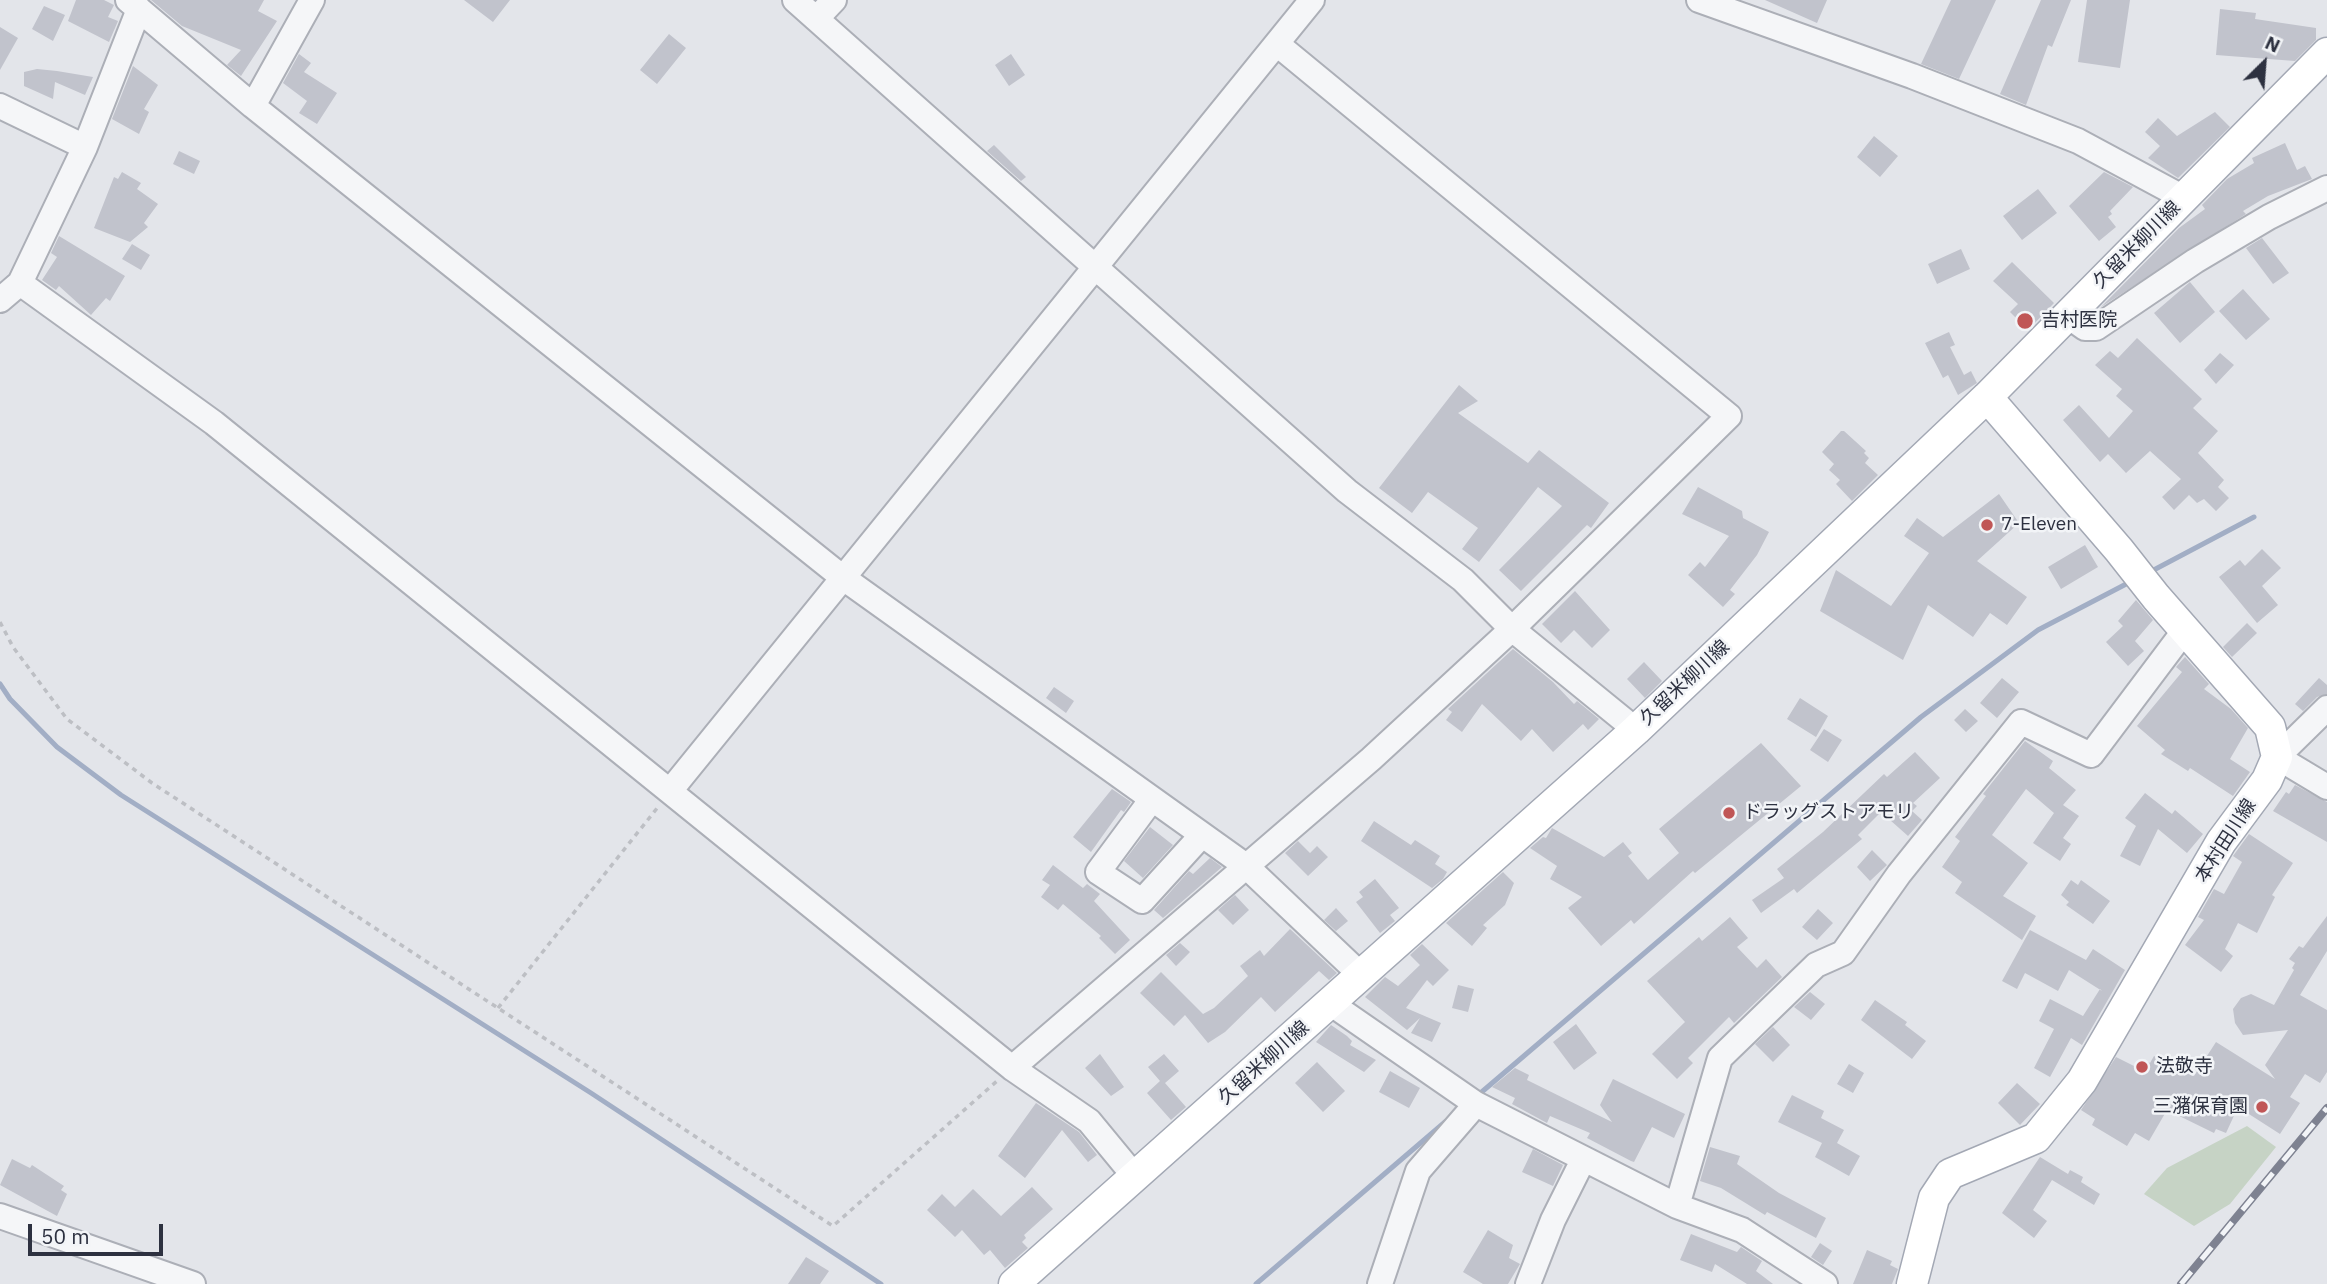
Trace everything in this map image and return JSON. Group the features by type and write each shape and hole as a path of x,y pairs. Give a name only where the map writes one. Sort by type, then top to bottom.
{"main road":[{"name":"久留米柳川線","path":"1014,1284 1636,730 1987,397 2327,52"},
{"path":"1987,397 2119,550 2155,597 2270,727 2277,757"},
{"name":"本村田川線","path":"1912,1284 1930,1210 1944,1182 1950,1174 2036,1138 2082,1081 2221,842 2267,780 2277,757"}],"street":[{"path":"253,106 312,0"},
{"path":"794,0 1347,491 1463,580 1512,629 1636,730"},
{"path":"817,18 834,0"},
{"path":"670,792 1312,0"},
{"path":"1699,0 1912,76 2078,141 2184,198"},
{"path":"0,300 20,283 85,147 134,3 253,106 842,577 1246,866 1362,975"},
{"path":"1012,1068 1371,759 1512,629 1729,416 1277,44"},
{"path":"0,106 85,147"},
{"path":"2068,316 2085,328 2096,328 2195,261 2269,217 2327,188"},
{"path":"20,283 214,423 1012,1068 1089,1121 1136,1178"},
{"path":"1677,1206 1720,1058 1816,965 1843,953 1899,874 2021,722 2091,755 2185,630"},
{"path":"2327,708 2277,757 2327,787"},
{"path":"1152,799 1098,872 1142,901 1202,835"},
{"path":"1330,1003 1449,1088 1476,1104 1677,1206 1742,1230 1825,1284"},
{"path":"1380,1284 1418,1171 1476,1104"},
{"path":"1528,1284 1553,1220 1583,1160"},
{"path":"0,1216 193,1284"}],"path":[{"path":"0,622 13,647 67,719 152,783 833,1226 1012,1068"},
{"path":"498,1008 670,792"}],"green space":[{"path":"2247,1126 2276,1147 2230,1204 2194,1226 2144,1194 2167,1168"}],"building":[{"path":"76,0 104,0 114,5 108,17 118,21 109,42 68,21"},
{"path":"151,0 264,0 258,11 277,21 241,76 227,65 241,50 182,26"},
{"path":"464,0 510,0 493,22"},
{"path":"1765,0 1827,0 1817,23"},
{"path":"1951,0 1996,0 1959,79 1921,64"},
{"path":"2041,0 2071,0 2052,47 2048,45 2026,105 2000,94"},
{"path":"2087,0 2130,0 2120,68 2078,62"},
{"path":"44,6 65,15 53,41 32,29"},
{"path":"2220,9 2256,13 2255,19 2316,28 2316,40 2295,61 2216,55"},
{"path":"0,27 18,38 0,70"},
{"path":"669,34 686,48 657,84 640,70"},
{"path":"299,54 311,63 304,72 337,93 317,124 299,113 307,101 283,83"},
{"path":"1011,54 1025,75 1009,86 995,65"},
{"path":"133,66 158,85 144,109 149,112 139,134 112,119"},
{"path":"37,69 93,77 85,95 55,82 53,99 24,86 24,72"},
{"path":"2215,112 2230,127 2178,178 2148,158 2160,146 2145,132 2158,118 2177,136"},
{"path":"1874,136 1898,156 1880,177 1857,157"},
{"path":"2285,143 2297,170 2305,166 2312,179 2268,196 2243,211 2246,214 2101,307 2179,228 2205,209 2202,205 2227,179 2254,163 2252,158"},
{"path":"994,145 1026,177 1021,181 987,151"},
{"path":"179,151 200,161 194,174 173,164"},
{"path":"122,172 141,183 137,189 158,204 144,223 148,227 130,242 94,228 114,177 118,179"},
{"path":"2104,172 2133,187 2110,211 2112,214 2108,217 2116,227 2099,241 2069,206"},
{"path":"2038,189 2057,213 2022,240 2003,216"},
{"path":"59,236 125,276 110,301 106,298 91,315 59,286 56,290 42,280 57,257 51,253"},
{"path":"2262,238 2289,273 2273,284 2246,248"},
{"path":"132,244 150,255 141,270 122,259"},
{"path":"1961,249 1970,269 1937,284 1928,264"},
{"path":"2012,262 2054,303 2028,330 2010,312 2018,304 1993,281"},
{"path":"2190,282 2215,312 2180,343 2154,313"},
{"path":"2243,289 2270,319 2246,340 2219,311"},
{"path":"1949,332 1955,345 1950,347 1964,375 1971,371 1977,383 1958,395 1948,375 1943,378 1925,343"},
{"path":"2137,338 2202,399 2193,408 2218,431 2198,453 2224,480 2218,487 2229,498 2216,511 2204,499 2197,503 2189,495 2174,510 2162,497 2181,479 2150,451 2126,473 2108,454 2100,462 2063,420 2079,405 2109,438 2133,411 2116,396 2122,389 2095,365 2110,351 2118,358"},
{"path":"2220,353 2234,365 2216,384 2204,370"},
{"path":"1459,385 1478,401 1458,413 1528,463 1539,450 1609,503 1591,528 1587,525 1521,591 1499,570 1562,506 1538,487 1479,562 1462,549 1478,528 1428,492 1412,513 1379,488"},
{"path":"1841,431 1866,451 1864,453 1869,458 1865,463 1878,475 1852,501 1836,484 1840,480 1829,470 1834,464 1822,452"},
{"path":"1698,487 1742,511 1743,518 1769,532 1757,555 1730,590 1735,594 1723,607 1688,575 1700,562 1705,567 1729,536 1682,514"},
{"path":"1999,494 2019,523 1977,561 2027,597 2007,625 1990,613 1973,637 1928,605 1903,660 1820,611 1836,570 1891,606 1929,553 1904,536 1917,518 1943,537"},
{"path":"2085,545 2098,567 2061,589 2048,567"},
{"path":"2262,549 2281,568 2262,586 2278,605 2257,623 2219,577 2240,560 2245,566"},
{"path":"1575,591 1610,630 1592,648 1574,630 1561,643 1542,624"},
{"path":"2136,600 2153,620 2135,641 2144,651 2128,666 2106,642 2123,626 2118,621"},
{"path":"2247,623 2257,633 2232,657 2223,647"},
{"path":"1513,649 1553,682 1574,704 1577,701 1599,719 1588,730 1583,724 1553,752 1532,729 1521,741 1482,704 1462,732 1446,720 1452,712 1448,709"},
{"path":"2185,657 2209,684 2204,689 2231,709 2248,728 2230,759 2250,772 2233,796 2190,768 2188,771 2161,754 2165,750 2137,726 2182,672 2176,667"},
{"path":"1644,662 1662,681 1645,698 1627,679"},
{"path":"2002,678 2019,692 1997,718 1980,703"},
{"path":"2319,678 2327,685 2327,694 2317,697 2303,711 2295,704"},
{"path":"1054,687 1074,701 1066,713 1046,698"},
{"path":"1800,698 1828,716 1816,737 1787,719"},
{"path":"1965,709 1978,721 1966,732 1954,720"},
{"path":"1824,729 1842,740 1828,762 1810,750"},
{"path":"2025,741 2053,761 2049,768 2076,790 2063,805 2079,816 2063,838 2071,844 2060,861 2033,843 2054,813 2026,789 1992,835 2028,863 2003,896 2036,916 2022,940 1955,893 1962,882 1942,867 1960,841 1955,837 1986,796 1983,794"},
{"path":"1761,743 1801,786 1695,873 1693,871 1634,924 1631,920 1601,946 1568,908 1582,897 1550,879 1557,866 1530,848 1543,837 1546,838 1552,828 1604,857 1623,842 1632,853 1628,856 1648,880 1679,853 1659,829"},
{"path":"1915,752 1940,778 1913,803 1917,806 1912,811 1922,820 1908,836 1881,812 1858,835 1862,839 1797,893 1794,889 1761,913 1752,900 1784,878 1777,869 1823,832 1884,774 1887,777"},
{"path":"2295,785 2327,802 2327,842 2273,811 2286,792 2289,794"},
{"path":"1112,789 1131,802 1124,812 1121,810 1091,852 1073,837"},
{"path":"2145,793 2172,814 2175,810 2203,834 2187,853 2158,829 2140,866 2120,856 2136,826 2125,818"},
{"path":"1374,821 1411,845 1415,840 1440,856 1435,864 1447,872 1443,879 1432,888 1361,841"},
{"path":"1150,827 1173,845 1143,878 1124,861"},
{"path":"2249,834 2293,863 2272,895 2275,897 2257,933 2238,923 2225,949 2233,956 2221,972 2185,945 2204,920 2198,917 2214,889 2224,894 2242,862 2233,856"},
{"path":"1298,841 1310,853 1317,846 1328,857 1308,876 1285,853"},
{"path":"1872,850 1887,865 1870,881 1857,867"},
{"path":"1210,858 1222,867 1163,918 1154,910 1189,871 1193,874"},
{"path":"1053,865 1083,888 1087,884 1100,894 1094,901 1130,940 1115,954 1099,938 1101,936 1063,904 1058,910 1041,897 1050,885 1042,880"},
{"path":"1503,872 1514,883 1505,905 1483,925 1487,928 1472,946 1446,923"},
{"path":"1375,879 1399,908 1390,915 1395,921 1380,933 1356,902 1363,897 1359,892"},
{"path":"2071,880 2078,885 2081,880 2110,901 2093,924 2066,905 2069,902 2061,895"},
{"path":"1235,895 1249,910 1233,925 1218,910"},
{"path":"1336,908 1348,921 1336,931 1324,920"},
{"path":"1818,909 1833,923 1817,940 1802,927"},
{"path":"2327,916 2327,951 2300,995 2327,1010 2327,1072 2320,1083 2305,1074 2290,1097 2300,1103 2280,1134 2238,1107 2226,1133 2216,1129 2214,1133 2167,1110 2149,1141 2135,1133 2127,1146 2092,1125 2095,1119 2081,1110 2116,1057 2138,1068 2142,1059 2150,1063 2154,1056 2194,1076 2216,1042 2275,1079 2265,1065 2288,1030 2243,1035 2235,1023 2233,1009 2241,998 2251,994 2274,1005 2294,970 2292,968 2295,963 2289,959 2299,946 2303,948"},
{"path":"1730,917 1748,938 1737,947 1757,968 1766,959 1782,977 1734,1023 1729,1017 1688,1058 1693,1063 1677,1079 1652,1054 1685,1022 1647,981 1699,937 1702,941"},
{"path":"1290,929 1337,973 1329,980 1319,971 1275,1012 1261,997 1225,1032 1208,1043 1185,1015 1174,1026 1140,993 1161,972 1203,1014 1214,1008 1248,976 1240,966 1260,950 1264,956"},
{"path":"2030,930 2086,960 2093,949 2125,970 2082,1045 2071,1038 2050,1077 2034,1068 2054,1029 2039,1021 2050,999 2083,1016 2100,990 2069,970 2058,991 2025,973 2017,989 2002,981"},
{"path":"1180,943 1190,952 1176,966 1166,955"},
{"path":"1422,944 1449,970 1433,986 1427,980 1406,1008 1441,1023 1432,1042 1411,1033 1420,1018 1407,1030 1365,997 1385,977 1398,986 1420,965 1410,955"},
{"path":"1458,985 1474,989 1468,1012 1452,1008"},
{"path":"1810,992 1825,1004 1811,1020 1794,1007"},
{"path":"1875,1000 1907,1022 1905,1025 1926,1041 1912,1059 1861,1020"},
{"path":"1576,1024 1597,1053 1574,1070 1553,1042"},
{"path":"1331,1025 1352,1041 1350,1045 1376,1060 1364,1072 1316,1042"},
{"path":"1773,1027 1790,1045 1773,1062 1755,1044"},
{"path":"1100,1054 1124,1087 1111,1096 1085,1068"},
{"path":"1164,1054 1179,1071 1165,1083 1186,1107 1171,1120 1147,1093 1160,1081 1148,1067"},
{"path":"1317,1062 1345,1091 1323,1112 1295,1083"},
{"path":"1849,1064 1864,1073 1853,1093 1837,1084"},
{"path":"1515,1068 1529,1075 1527,1080 1612,1122 1600,1105 1613,1079 1685,1114 1674,1138 1652,1127 1634,1162 1587,1138 1590,1133 1550,1116 1547,1123 1512,1104 1515,1098 1492,1087"},
{"path":"1390,1071 1420,1088 1409,1108 1379,1092"},
{"path":"2017,1083 2040,1104 2020,1125 1998,1103"},
{"path":"1792,1095 1824,1111 1821,1118 1844,1130 1837,1143 1860,1156 1849,1176 1815,1157 1822,1143 1778,1122"},
{"path":"1036,1103 1079,1132 1097,1155 1088,1162 1062,1130 1025,1178 998,1156"},
{"path":"1710,1147 1740,1156 1737,1164 1779,1193 1826,1218 1816,1238 1767,1212 1765,1215 1721,1188 1700,1181"},
{"path":"1533,1149 1563,1165 1553,1186 1522,1172"},
{"path":"2040,1157 2068,1174 2070,1170 2083,1177 2081,1182 2100,1194 2094,1205 2052,1180 2033,1210 2047,1221 2034,1238 2002,1213"},
{"path":"12,1159 30,1168 32,1165 64,1186 61,1190 67,1194 57,1216 0,1185"},
{"path":"1032,1187 1053,1209 1024,1235 1026,1238 1022,1242 1028,1248 1005,1268 990,1250 984,1255 962,1230 955,1237 927,1210 942,1194 955,1207 973,1189 1001,1216"},
{"path":"1488,1230 1513,1245 1509,1258 1520,1264 1508,1284 1483,1284 1463,1272"},
{"path":"1691,1234 1737,1252 1741,1247 1762,1261 1756,1271 1773,1284 1747,1284 1715,1264 1712,1272 1680,1260"},
{"path":"1820,1243 1832,1251 1823,1265 1811,1257"},
{"path":"1867,1250 1892,1261 1890,1265 1898,1269 1892,1284 1853,1284"},
{"path":"806,1257 829,1271 820,1284 788,1284"}],"waterway":[{"path":"2148,573 2254,517"},
{"path":"1477,1096 1921,717 2038,630 2130,582"},
{"path":"0,684 10,699 57,747 121,795 591,1093 881,1284"},
{"path":"1256,1284 1445,1122"}],"railway":[{"path":"2181,1284 2327,1108"}],"place":[{"name":"吉村医院","path":"2025,321"},
{"name":"7-Eleven","path":"1987,525"},
{"name":"ドラッグストアモリ","path":"1729,813"},
{"name":"法敬寺","path":"2142,1067"},
{"name":"三潴保育園","path":"2262,1107"}]}
